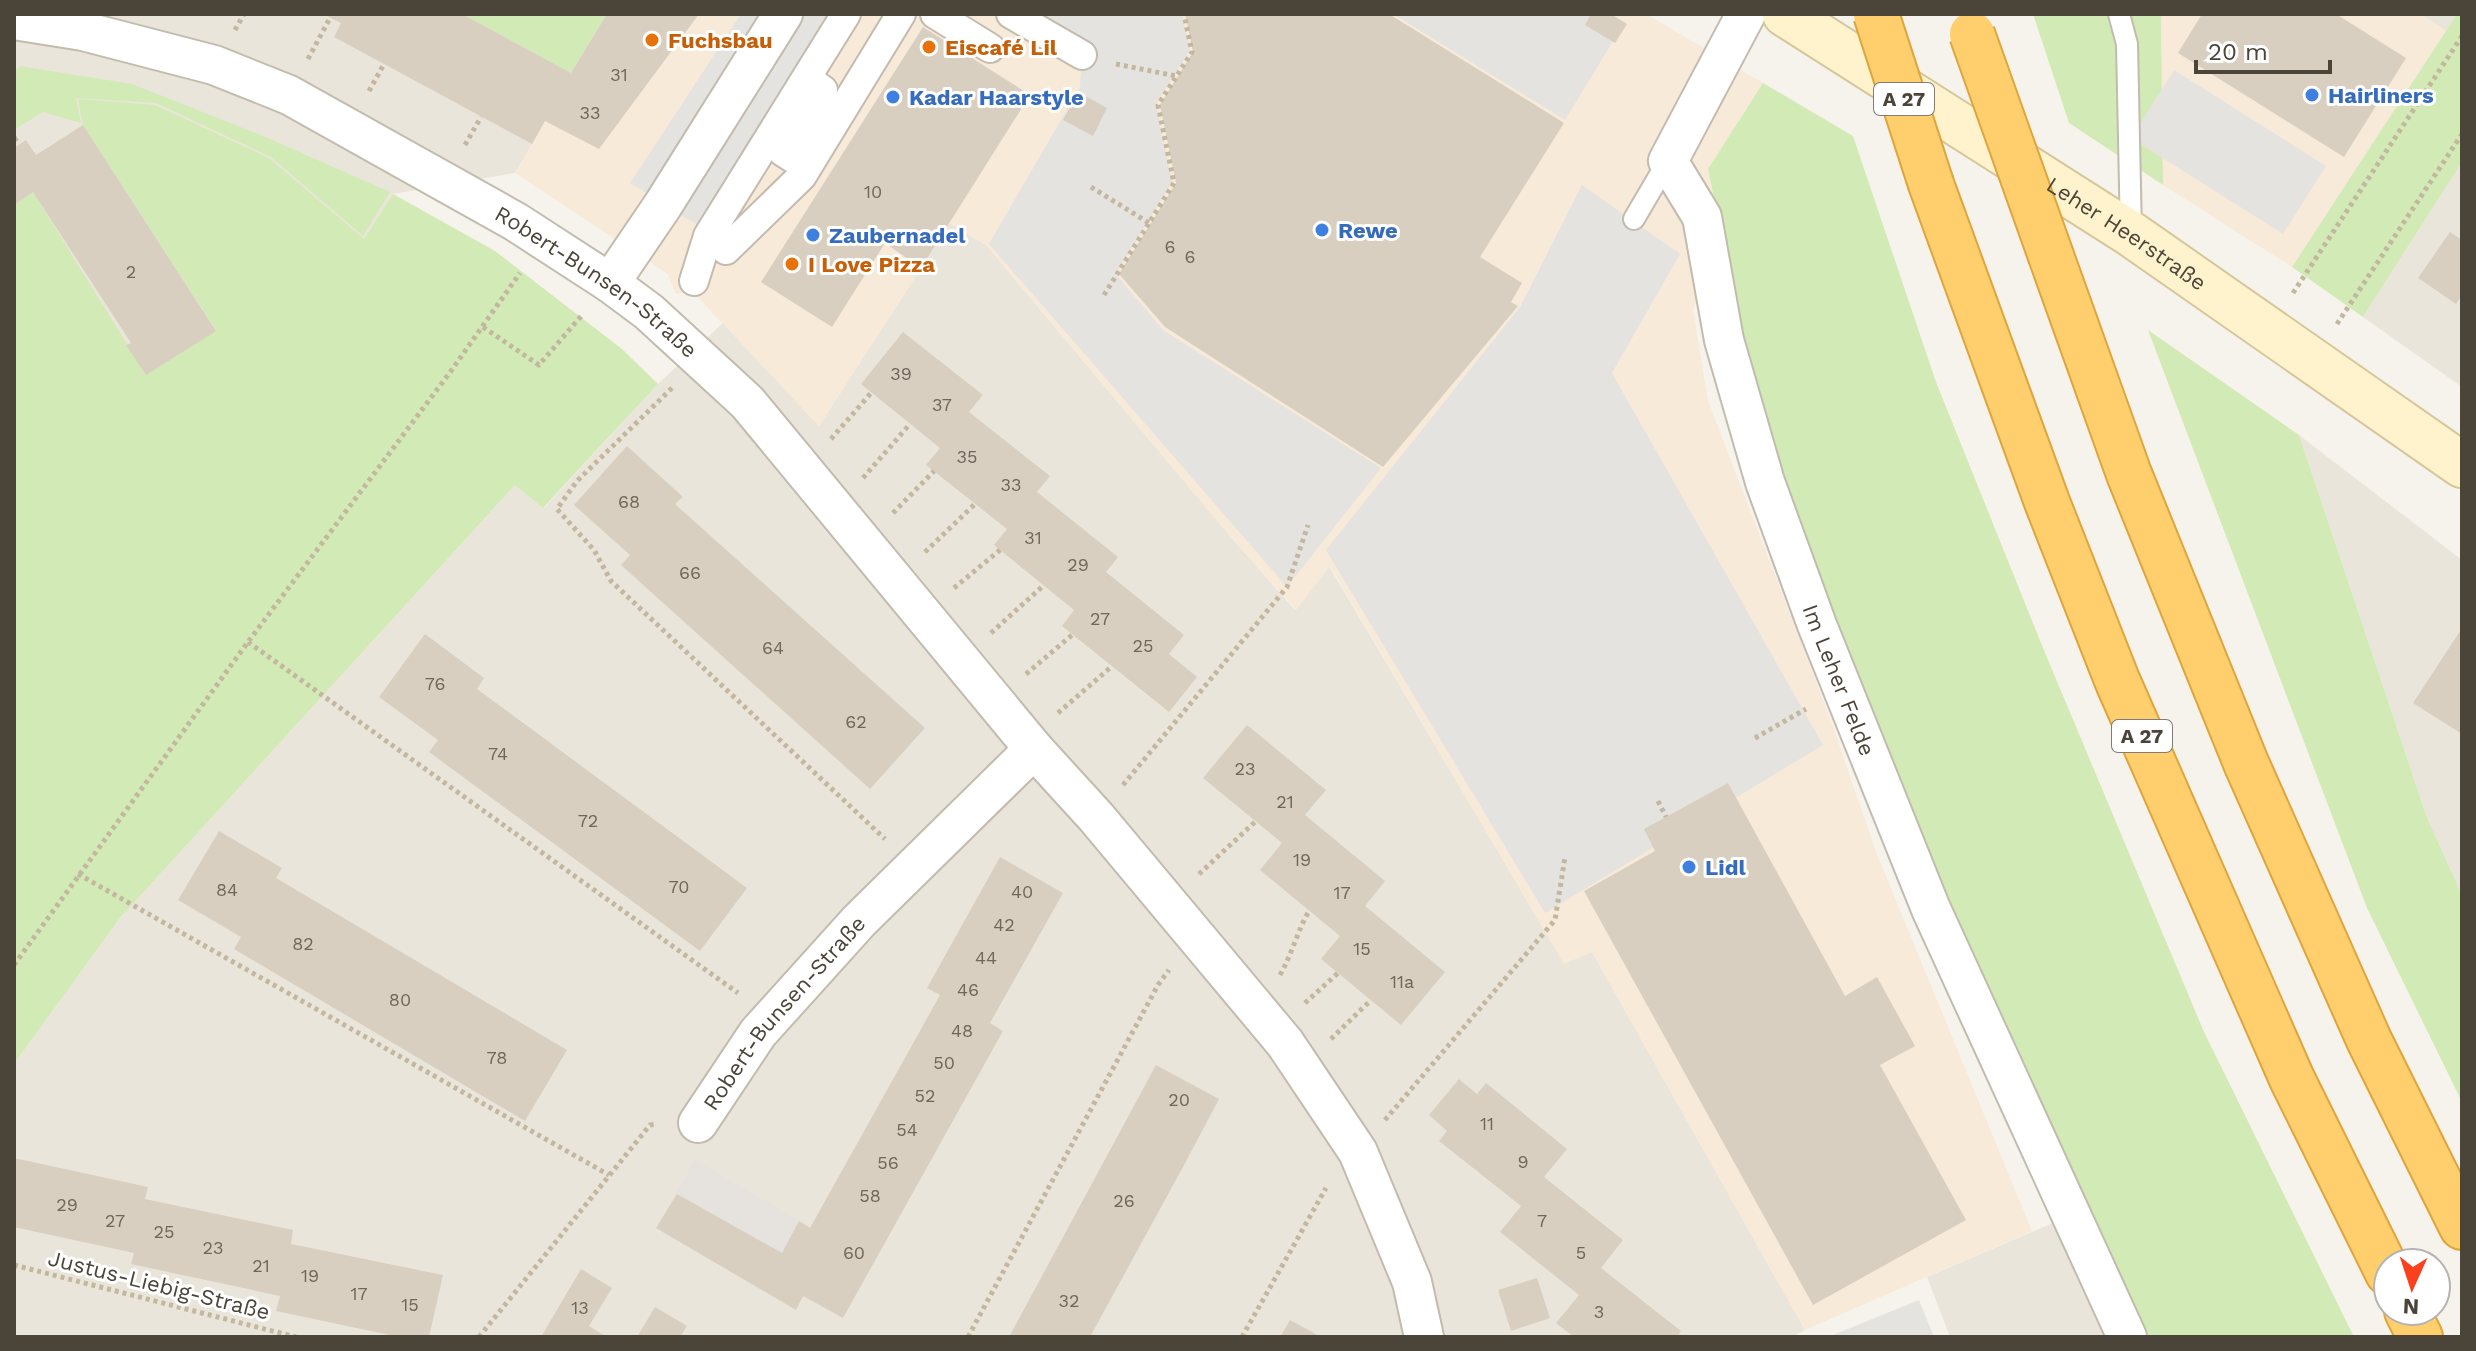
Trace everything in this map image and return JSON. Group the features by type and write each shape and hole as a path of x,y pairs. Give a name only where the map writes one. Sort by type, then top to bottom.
{"highway":[{"name":"A 27","path":"1876,14 1931,184 2047,502 2117,680 2292,1079 2375,1247"},
{"path":"1969,24 2129,474 2246,763 2369,1040 2462,1227"}],"main road":[{"name":"Leher Heerstraße","path":"1785,14 2131,234 2462,465"}],"street":[{"path":"610,283 783,14"},
{"path":"846,14 806,78 773,169 702,274 708,236 773,169 847,101 901,14"},
{"path":"935,14 990,48"},
{"path":"1011,14 1082,55"},
{"path":"1668,161 1746,14"},
{"name":"Robert-Bunsen-Straße","path":"14,20 83,31 214,65 261,83 349,127 542,239 610,283 649,312 754,409 1031,745 1195,933 1302,1068 1355,1147 1412,1282 1424,1337"},
{"path":"806,78 823,90 783,152 794,159 837,93 847,101"},
{"name":"Im Leher Felde","path":"1668,161 1702,217 1724,340 1765,482 1842,689 1931,909 2127,1337"},
{"name":"Robert-Bunsen-Straße","path":"698,1123 771,1018 859,921 1031,745"}],"lane":[{"path":"2119,14 2127,44 2131,234"},
{"path":"1634,219 1668,161"}],"path":[{"path":"1104,295 1174,183 1158,105 1192,52 1184,14"},
{"path":"2269,330 2462,36"},
{"path":"1112,63 1177,76"},
{"path":"2313,361 2462,134"},
{"path":"1091,187 1149,223"},
{"path":"14,965 248,642 483,327 542,239"},
{"path":"483,327 539,365 610,283"},
{"path":"701,360 577,481 557,509 594,550 611,581 914,867"},
{"path":"803,469 871,393"},
{"path":"836,509 910,424"},
{"path":"864,543 934,471"},
{"path":"895,581 975,504"},
{"path":"1096,817 1287,587 1308,525"},
{"path":"921,613 1000,550"},
{"path":"960,659 1044,585"},
{"path":"994,700 1072,635"},
{"path":"248,642 771,1018"},
{"path":"1031,745 1111,667"},
{"path":"1755,738 1842,689"},
{"path":"1658,801 1666,817"},
{"path":"1169,902 1256,821"},
{"path":"1242,1337 1355,1147 1555,920 1565,857"},
{"path":"78,874 609,1175"},
{"path":"1258,1010 1289,960 1309,911"},
{"path":"968,1337 1158,985 1195,933"},
{"path":"1302,1068 1371,1000"},
{"name":"Robert-Bunsen-Straße","path":"479,1337 650,1125 698,1123"},
{"name":"Justus-Liebig-Straße","path":"14,1265 296,1337"}],"shaded area":[{"path":"14,14 608,14 515,173 393,194 14,786"},
{"path":"608,14 1646,14 1763,83 1708,169 1723,241 1693,309 1708,401 1830,718 1876,852 2032,1231 1805,1330 1592,952 1564,964 1330,566 1296,610 1230,536 986,245 950,223 819,426 691,290 676,294 668,274 515,173"},
{"path":"741,14 823,14 829,18 699,226 630,183"},
{"path":"1040,14 1182,14 1190,50 1156,104 1172,182 1116,274 1163,330 1381,468 1287,587 989,244 1080,87 1083,41"},
{"path":"1393,14 1599,14 1621,28 1565,120"},
{"path":"2161,14 2421,14 2446,31 2292,267 2163,185"},
{"path":"2421,14 2457,14 2446,31"},
{"path":"2174,70 2326,166 2283,234 2131,138"},
{"path":"2462,162 2462,387 2363,317"},
{"path":"1582,185 1680,254 1612,373 1823,745 1545,913 1326,550 1520,307"},
{"path":"950,223 986,245 1295,610 1329,566 1564,963 1592,952 1805,1330 1791,1337 14,1337 14,1064 120,918 516,484 544,508 658,384 723,323 819,426"},
{"path":"2299,435 2462,560 2462,895 2426,815"},
{"path":"695,1160 834,1241 796,1310 656,1228"},
{"path":"2083,1210 2141,1337 1950,1337 1927,1277"},
{"path":"1919,1300 1934,1337 1828,1337"}],"green space":[{"path":"462,14 607,14 571,73"},
{"path":"2033,14 2161,14 2163,185 2069,123"},
{"path":"2457,14 2462,14 2462,162 2363,317 2292,267"},
{"path":"20,66 132,84 263,136 390,192 363,236 271,157 156,103 76,98 81,123 43,112 14,130 14,72"},
{"path":"1763,83 1853,136 1936,382 2043,648 2204,1032 2354,1337 2141,1337 2000,1024 1804,554 1730,321 1723,241 1708,169"},
{"path":"78,99 155,105 269,158 364,239 393,194 495,251 622,349 658,384 543,508 515,485 120,918 14,1064 14,205 33,192 146,375 216,330 83,125"},
{"path":"2148,330 2299,435 2426,815 2462,895 2462,1102 2367,908"}],"building":[{"path":"323,14 462,14 571,73 607,14 699,14 599,149 545,121 532,144 334,37 341,23"},
{"name":"Rewe","path":"1185,14 1389,14 1564,123 1480,257 1522,283 1511,302 1518,306 1383,467 1165,327 1119,274 1176,183 1160,105 1193,52"},
{"path":"1591,14 1611,14 1627,24 1615,43 1585,25"},
{"path":"2202,14 2336,14 2406,58 2344,157 2178,53"},
{"path":"923,27 1030,95 921,268 885,243 832,327 761,282"},
{"path":"1078,92 1107,108 1093,136 1063,120"},
{"path":"83,125 216,331 146,375 126,345 131,343 33,192 14,205 14,148 26,140 36,155"},
{"path":"2450,232 2462,240 2462,295 2456,304 2418,278"},
{"path":"903,332 983,395 969,412 1050,476 1037,492 1118,557 1106,572 1184,635 1169,654 1197,677 1169,712 1062,626 1074,610 994,545 1007,529 926,465 940,448 861,384"},
{"path":"627,446 683,497 675,504 925,728 870,789 621,565 630,555 574,505"},
{"path":"2462,628 2462,734 2413,703"},
{"path":"425,634 484,678 477,689 747,888 700,951 429,752 438,740 379,697"},
{"path":"1247,725 1326,790 1305,815 1385,881 1365,906 1445,972 1401,1025 1321,959 1340,936 1260,870 1282,843 1203,778"},
{"path":"1728,783 1845,996 1877,977 1915,1046 1880,1065 1966,1220 1813,1305 1584,891 1655,851 1644,829"},
{"path":"219,831 282,868 276,878 567,1050 525,1121 234,949 241,937 178,900"},
{"path":"1000,857 1063,893 990,1023 1003,1031 843,1318 803,1296 796,1310 656,1228 677,1194 782,1253 799,1221 810,1228 940,995 927,988"},
{"path":"1156,1065 1219,1099 1183,1167 1090,1337 1009,1337"},
{"path":"1459,1079 1477,1094 1486,1083 1567,1149 1544,1177 1623,1240 1601,1268 1681,1331 1677,1337 1574,1337 1556,1323 1579,1295 1500,1232 1521,1206 1439,1141 1447,1131 1429,1115"},
{"path":"14,1158 148,1187 145,1199 293,1230 291,1244 443,1275 429,1337 399,1337 276,1311 280,1296 131,1264 134,1253 14,1227"},
{"path":"581,1269 612,1288 589,1326 607,1337 541,1337"},
{"path":"1537,1278 1550,1318 1511,1331 1498,1290"},
{"path":"655,1307 687,1326 680,1337 637,1337"},
{"path":"1290,1320 1321,1337 1280,1337"}],"place":[{"name":"Fuchsbau","path":"652,40"},
{"name":"Eiscafé Lil","path":"929,47"},
{"name":"Hairliners","path":"2312,95"},
{"name":"Kadar Haarstyle","path":"893,97"},
{"name":"Rewe","path":"1322,230"},
{"name":"Zaubernadel","path":"813,235"},
{"name":"I Love Pizza","path":"792,264"},
{"name":"Lidl","path":"1689,867"}]}
